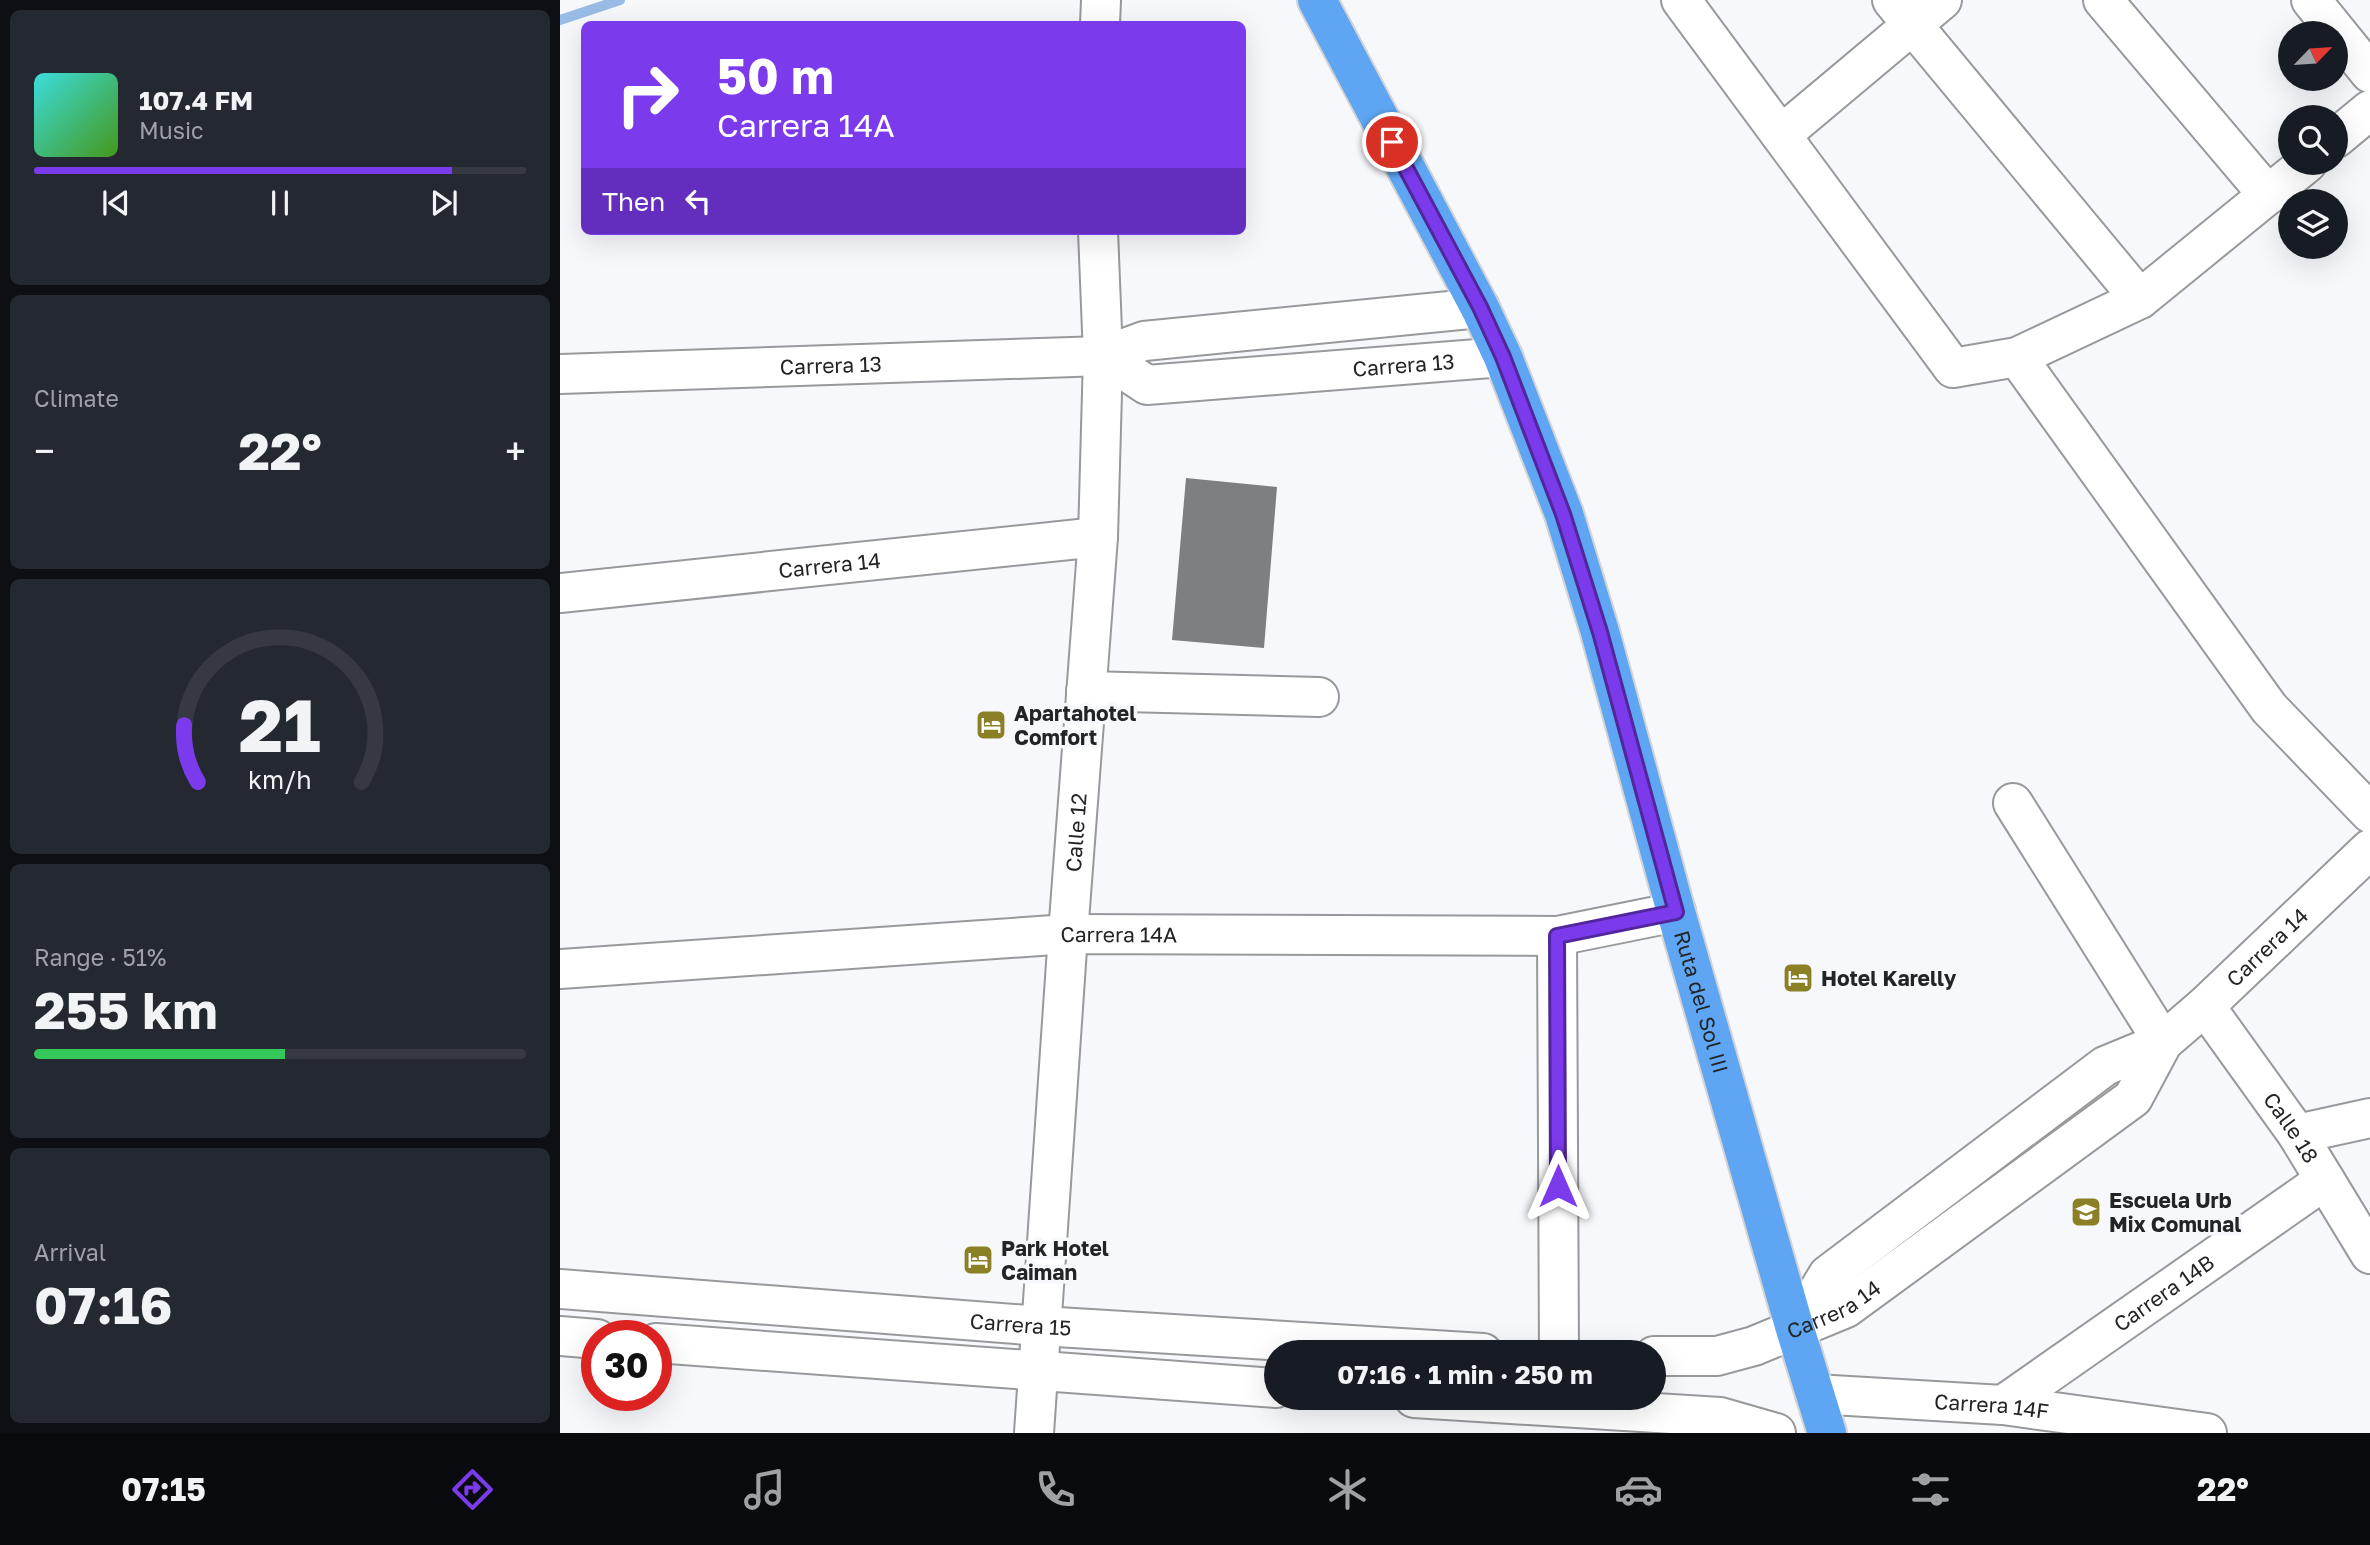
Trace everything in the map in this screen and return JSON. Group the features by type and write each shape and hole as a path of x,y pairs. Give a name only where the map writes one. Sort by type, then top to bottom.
{"highway":[{"name":"Ruta del Sol III","path":"1317,0 1480,307 1503,357 1563,514 1596,619 1676,912 1827,1433"}],"street":[{"path":"1100,21 1101,0"},
{"path":"1681,0 1953,369 2017,357 2140,299 2291,175"},
{"path":"1781,135 1902,13 1941,0"},
{"path":"2103,0 2267,195"},
{"path":"2311,0 2370,73"},
{"path":"1902,13 2140,299"},
{"path":"2348,128 2370,110"},
{"name":"Calle 12","path":"1034,1433 1098,537 1103,356 1098,235"},
{"name":"Carrera 13","path":"560,374 1103,356 1144,341 1480,307"},
{"name":"Carrera 13","path":"1103,356 1147,385 1503,357"},
{"path":"2017,357 2269,708 2370,813"},
{"name":"Carrera 14","path":"560,593 1098,537"},
{"path":"1086,691 1319,697"},
{"path":"2013,803 2163,1042"},
{"name":"Carrera 14","path":"1795,1329 1846,1308 2133,1098 2163,1042 2205,1006 2370,849"},
{"name":"Carrera 14A","path":"560,969 1068,934 1557,936 1676,912"},
{"path":"1557,936 1559,1340"},
{"name":"Calle 18","path":"2205,1006 2297,1134 2370,1254"},
{"path":"2297,1134 2370,1118"},
{"name":"Carrera 14B","path":"2003,1405 2325,1181"},
{"name":"Carrera 15","path":"560,1289 1041,1326 1270,1340"},
{"path":"1666,1356 1717,1356 1754,1346 1795,1329"},
{"path":"560,1336 581,1338"},
{"path":"672,1344 1264,1387"},
{"name":"Carrera 14F","path":"1815,1394 2003,1405 2207,1433"},
{"path":"1491,1410 1561,1421 1720,1417 1776,1433"}],"building":[{"path":"1186,478 1277,487 1264,648 1172,640"}],"waterway":[{"path":"560,20 620,0"}],"place":[{"name":"Apartahotel Comfort","path":"991,725"},
{"name":"Hotel Karelly","path":"1798,978"},
{"name":"Escuela Urb Mix Comunal","path":"2086,1212"},
{"name":"Park Hotel Caiman","path":"978,1260"}],"route":[{"path":"1392,142 1480,307 1503,357 1563,514 1600,632 1676,912 1557,936 1558,1186"}]}
